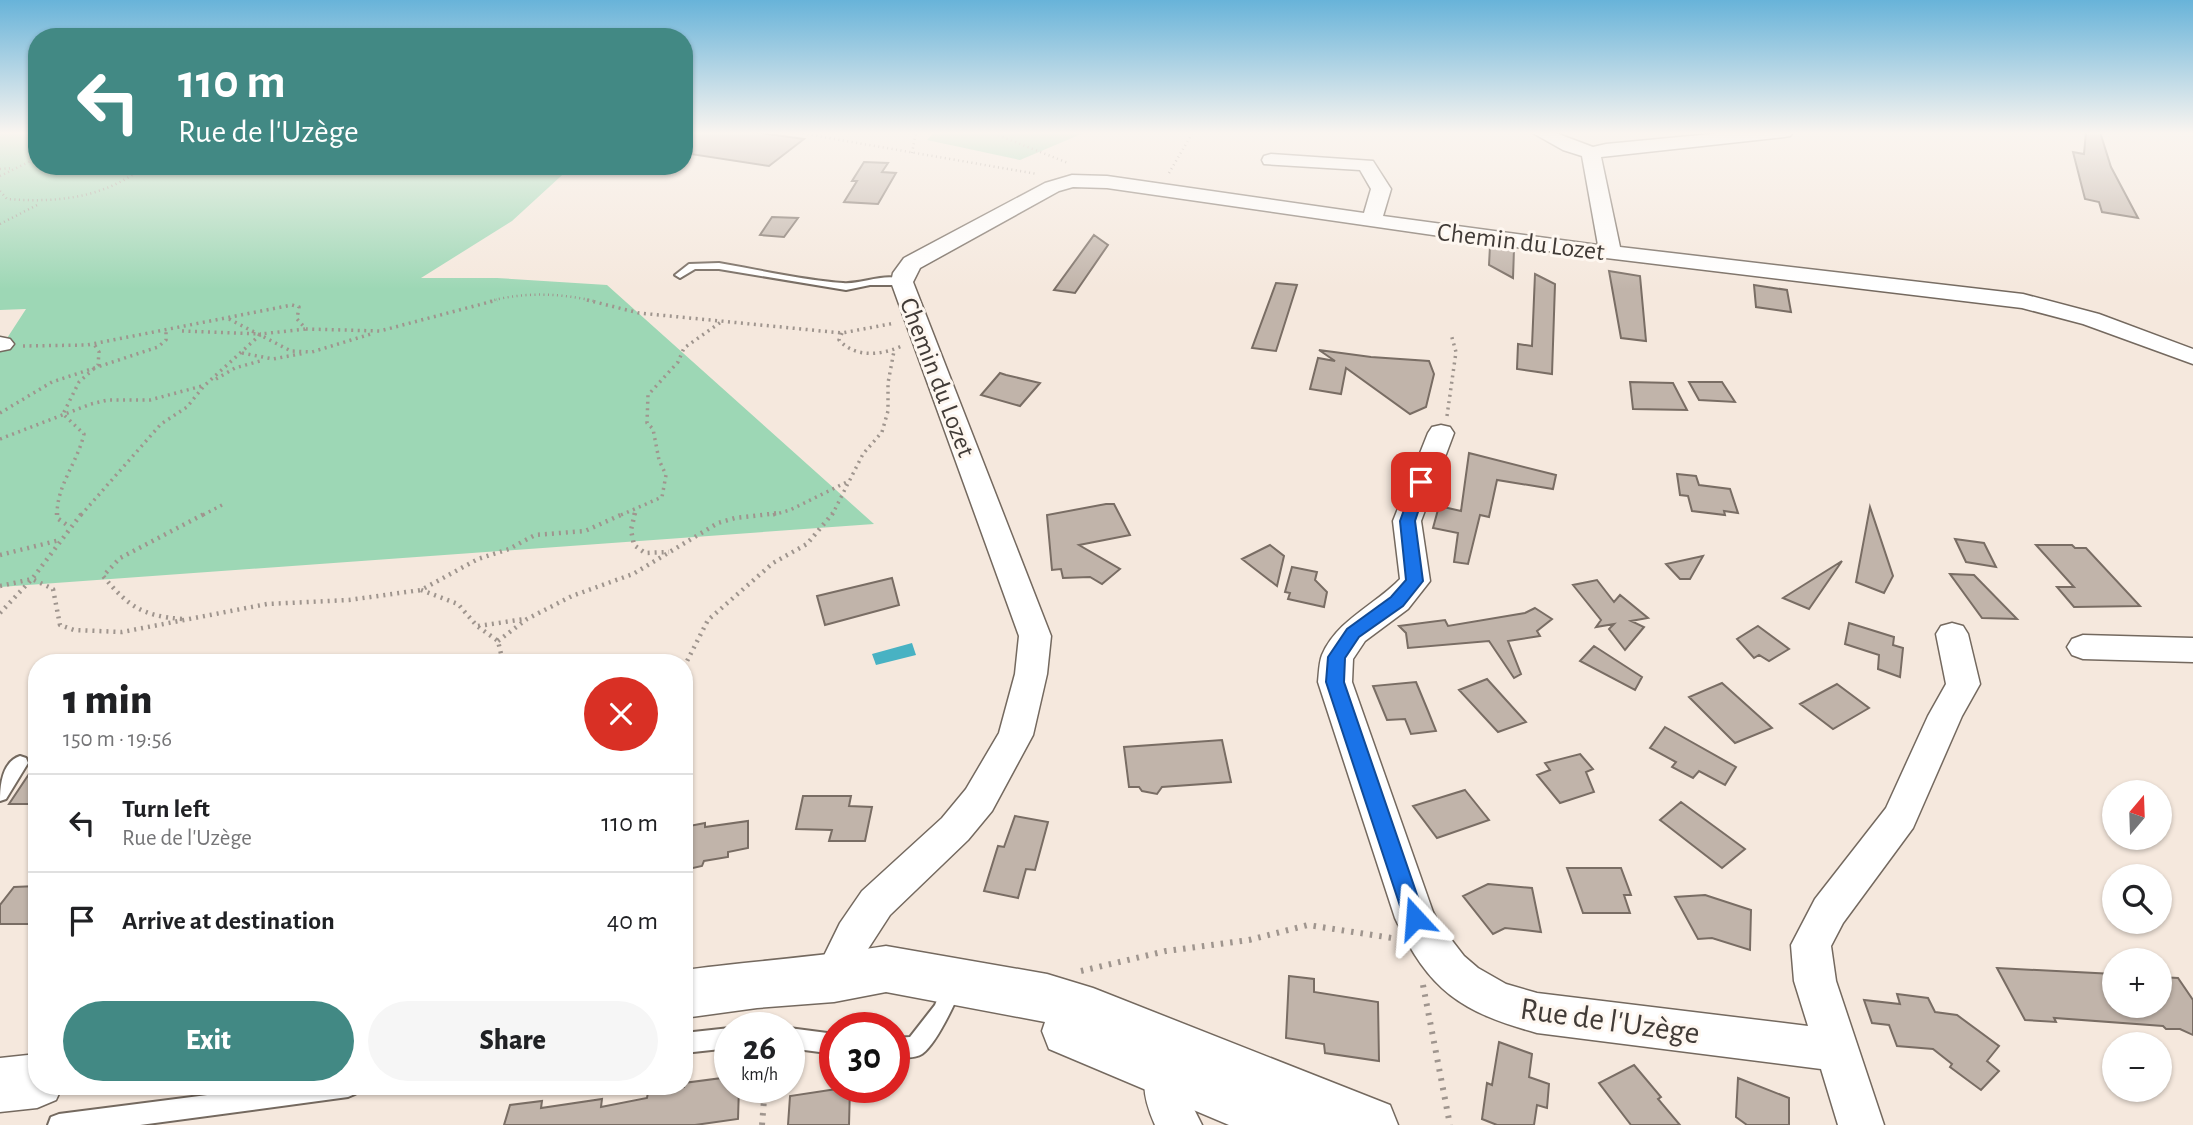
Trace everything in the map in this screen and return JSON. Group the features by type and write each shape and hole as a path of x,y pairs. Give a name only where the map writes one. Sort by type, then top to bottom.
{"street":[{"name":"Chemin du Lozet","path":"834,978 854,936 876,903 956,829 979,800 1016,735 1031,674 1035,636 902,282 904,273 912,263 1056,184"},
{"name":"Chemin du Lozet","path":"1124,184 1371,221 1610,252 2023,301 2091,318 2193,357"},
{"path":"1371,221 1381,189 1378,184"},
{"path":"1595,184 1610,252"},
{"name":"Rue de l'Uzège","path":"1441,433 1408,521 1415,581 1397,601 1353,633 1337,657 1335,682 1415,918 1427,943 1443,964 1468,986 1500,1004 1537,1013 1836,1050"},
{"path":"1861,1125 1815,981 1811,945 1829,911 1900,817 1945,716 1963,684 1952,635"},
{"path":"2083,647 2193,650"},
{"path":"693,993 834,978 886,969 1370,1125"},
{"path":"951,990 1047,998 1181,1063 1296,1125"},
{"path":"1179,1125 1168,1106 1163,1087 1181,1063"},
{"path":"0,1085 28,1083"}],"lane":[{"path":"680,275 693,266 719,266 846,287 870,282 902,282"},
{"path":"0,794 20,763"},
{"path":"910,1047 915,1047 929,1031 951,990"},
{"path":"693,1042 714,1040"},
{"path":"59,1125 287,1095"}],"path":[{"path":"0,191 7,199 41,203 72,199 117,184"},
{"path":"0,225 41,203"},
{"path":"0,439 63,414 108,400 150,400 204,386 235,368 340,345 380,331 514,295 569,295 639,313 842,333 887,322 920,328"},
{"path":"1,344 47,347 94,344 292,305 299,307 297,319 306,329"},
{"path":"228,318 290,351 312,352"},
{"path":"0,586 32,579 53,589 61,625 74,631 122,632 267,604 349,600 421,590 478,559 509,549 535,535 585,531 662,497 666,475 659,460 653,429 647,423 646,397 659,380 675,368 682,358 684,348 722,321"},
{"path":"691,654 708,620 773,563 807,544 837,509 863,454 882,432 888,411 888,383 894,351 920,328"},
{"path":"166,331 202,330 261,334 306,329 380,331"},
{"path":"0,413 52,382 158,347 166,340 166,331"},
{"path":"842,333 839,340 844,347 855,352 894,351"},
{"path":"0,613 32,579 70,527 161,424 187,407 204,386 261,334"},
{"path":"1441,433 1450,407 1456,352 1451,334"},
{"path":"63,414 79,382 97,365 99,352 94,344"},
{"path":"242,353 260,361"},
{"path":"63,414 84,434 79,454 57,495 57,518 70,527"},
{"path":"498,641 527,619 572,596 633,574 718,523 735,518 769,516 790,510 824,491 848,482"},
{"path":"190,620 153,618 123,601 103,576 120,558 222,505"},
{"path":"636,510 631,530 634,545 645,553 673,552"},
{"path":"0,555 61,540"},
{"path":"421,590 458,604 477,626 498,641 501,654"},
{"path":"477,626 527,619"},
{"path":"1047,998 1059,976 1166,951 1250,940 1308,925 1427,943 1421,978 1450,1125"},
{"path":"762,1125 764,1103"}],"green space":[{"path":"0,184 552,184 512,221 421,278 497,278 607,285 874,524 0,587 0,349 26,309 0,310"}],"water":[{"path":"912,643 916,655 876,665 872,654"}],"building":[{"path":"855,184 889,184 878,204 844,202"},
{"path":"2081,184 2120,184 2138,218 2102,212 2099,202 2085,199"},
{"path":"772,217 798,218 784,237 760,235"},
{"path":"1094,235 1108,245 1075,293 1054,290"},
{"path":"1490,246 1514,249 1513,278 1489,265"},
{"path":"1609,271 1640,276 1646,341 1621,338"},
{"path":"1535,274 1555,284 1552,374 1517,369 1518,344 1532,346"},
{"path":"1276,283 1297,285 1276,351 1252,348"},
{"path":"1754,285 1787,290 1791,312 1756,307"},
{"path":"1319,350 1429,361 1434,374 1426,407 1410,414 1346,368 1341,394 1310,389 1318,358 1335,361"},
{"path":"1000,373 1040,383 1020,406 981,395"},
{"path":"1630,382 1673,383 1687,410 1633,409"},
{"path":"1689,382 1722,382 1735,402 1699,400"},
{"path":"1469,453 1556,475 1553,489 1497,480 1489,517 1480,515 1468,564 1454,562 1458,533 1433,528 1439,506 1461,511"},
{"path":"1677,474 1696,476 1699,485 1730,489 1738,513 1724,511 1725,515 1692,511 1688,496 1680,495"},
{"path":"1114,504 1130,535 1079,545 1120,569 1102,584 1090,577 1063,578 1061,569 1052,570 1047,515"},
{"path":"1870,507 1893,576 1884,593 1856,582"},
{"path":"1955,539 1984,543 1996,567 1966,562"},
{"path":"1270,545 1284,556 1277,586 1242,559"},
{"path":"2036,545 2072,545 2075,548 2086,548 2140,606 2074,607 2057,587 2074,587"},
{"path":"1703,556 1690,579 1680,579 1666,564"},
{"path":"1842,561 1809,609 1783,598"},
{"path":"1292,567 1317,572 1315,580 1327,592 1324,607 1288,599 1290,593 1285,592"},
{"path":"1950,574 1974,575 2017,619 1982,618"},
{"path":"892,578 899,605 825,625 817,596"},
{"path":"1597,580 1614,602 1620,595 1648,618 1631,621 1644,627 1625,650 1609,629 1614,624 1596,627 1601,620 1573,585"},
{"path":"1535,608 1552,619 1537,631 1540,636 1508,641 1521,674 1514,678 1489,641 1408,648 1406,633 1399,626 1445,620 1448,626 1525,613"},
{"path":"1849,623 1894,637 1893,645 1903,648 1900,677 1878,669 1879,655 1845,644"},
{"path":"1758,626 1789,649 1769,661 1759,655 1754,658 1737,639"},
{"path":"1594,646 1642,677 1635,690 1580,661"},
{"path":"1487,679 1526,722 1498,732 1459,690"},
{"path":"1416,682 1436,731 1411,734 1405,719 1387,720 1373,686"},
{"path":"1722,683 1772,728 1735,743 1689,697"},
{"path":"1837,684 1869,708 1833,729 1800,704"},
{"path":"1665,727 1736,767 1725,785 1699,771 1693,778 1672,767 1676,762 1650,748"},
{"path":"1222,740 1231,782 1162,787 1157,794 1142,791 1139,787 1129,787 1124,747"},
{"path":"1580,754 1593,769 1586,772 1594,792 1560,803 1537,775 1550,770 1545,763"},
{"path":"28,776 28,804 9,804"},
{"path":"1465,790 1489,820 1437,838 1413,806"},
{"path":"803,796 851,796 849,806 872,807 865,841 829,841 832,830 796,829"},
{"path":"1681,802 1745,849 1722,868 1660,820"},
{"path":"1015,816 1048,822 1035,870 1026,869 1018,898 984,891 998,846 1004,847"},
{"path":"748,821 748,848 728,852 728,857 704,861 702,866 693,868 693,825 705,823 705,827"},
{"path":"1567,868 1621,868 1631,895 1624,895 1630,913 1583,913"},
{"path":"1488,884 1532,888 1541,932 1505,928 1493,934 1463,896"},
{"path":"28,886 28,924 0,924 0,905 14,887"},
{"path":"1705,895 1751,910 1750,950 1712,938 1698,939 1675,897"},
{"path":"1997,968 2102,973 2102,1018 2172,1018 2172,978 2178,978 2193,1000 2193,1035 2163,1026 2054,1018 2056,1022 2025,1020"},
{"path":"1289,976 1314,979 1314,992 1378,1002 1379,1061 1325,1053 1324,1044 1286,1038"},
{"path":"1897,994 1928,998 1935,1012 1957,1015 1999,1046 1987,1061 1999,1071 1981,1090 1950,1067 1952,1064 1933,1049 1897,1046 1889,1025 1872,1023 1864,1000 1900,1004"},
{"path":"1499,1042 1532,1054 1529,1077 1549,1084 1547,1108 1537,1105 1534,1125 1497,1125 1482,1119 1487,1083 1492,1085"},
{"path":"1634,1065 1680,1125 1631,1125 1599,1083"},
{"path":"1738,1078 1789,1098 1789,1125 1747,1125 1736,1117"},
{"path":"714,1079 714,1103 738,1103 738,1119 695,1125 504,1125 510,1105 542,1101 541,1108 602,1099 601,1107 647,1098 648,1095 693,1095 693,1082"},
{"path":"819,1092 819,1103 850,1103 849,1125 788,1125 790,1103 805,1103 805,1094"}],"route":[{"path":"1415,918 1335,682 1337,657 1353,633 1397,601 1415,581 1408,521 1421,482"}]}
